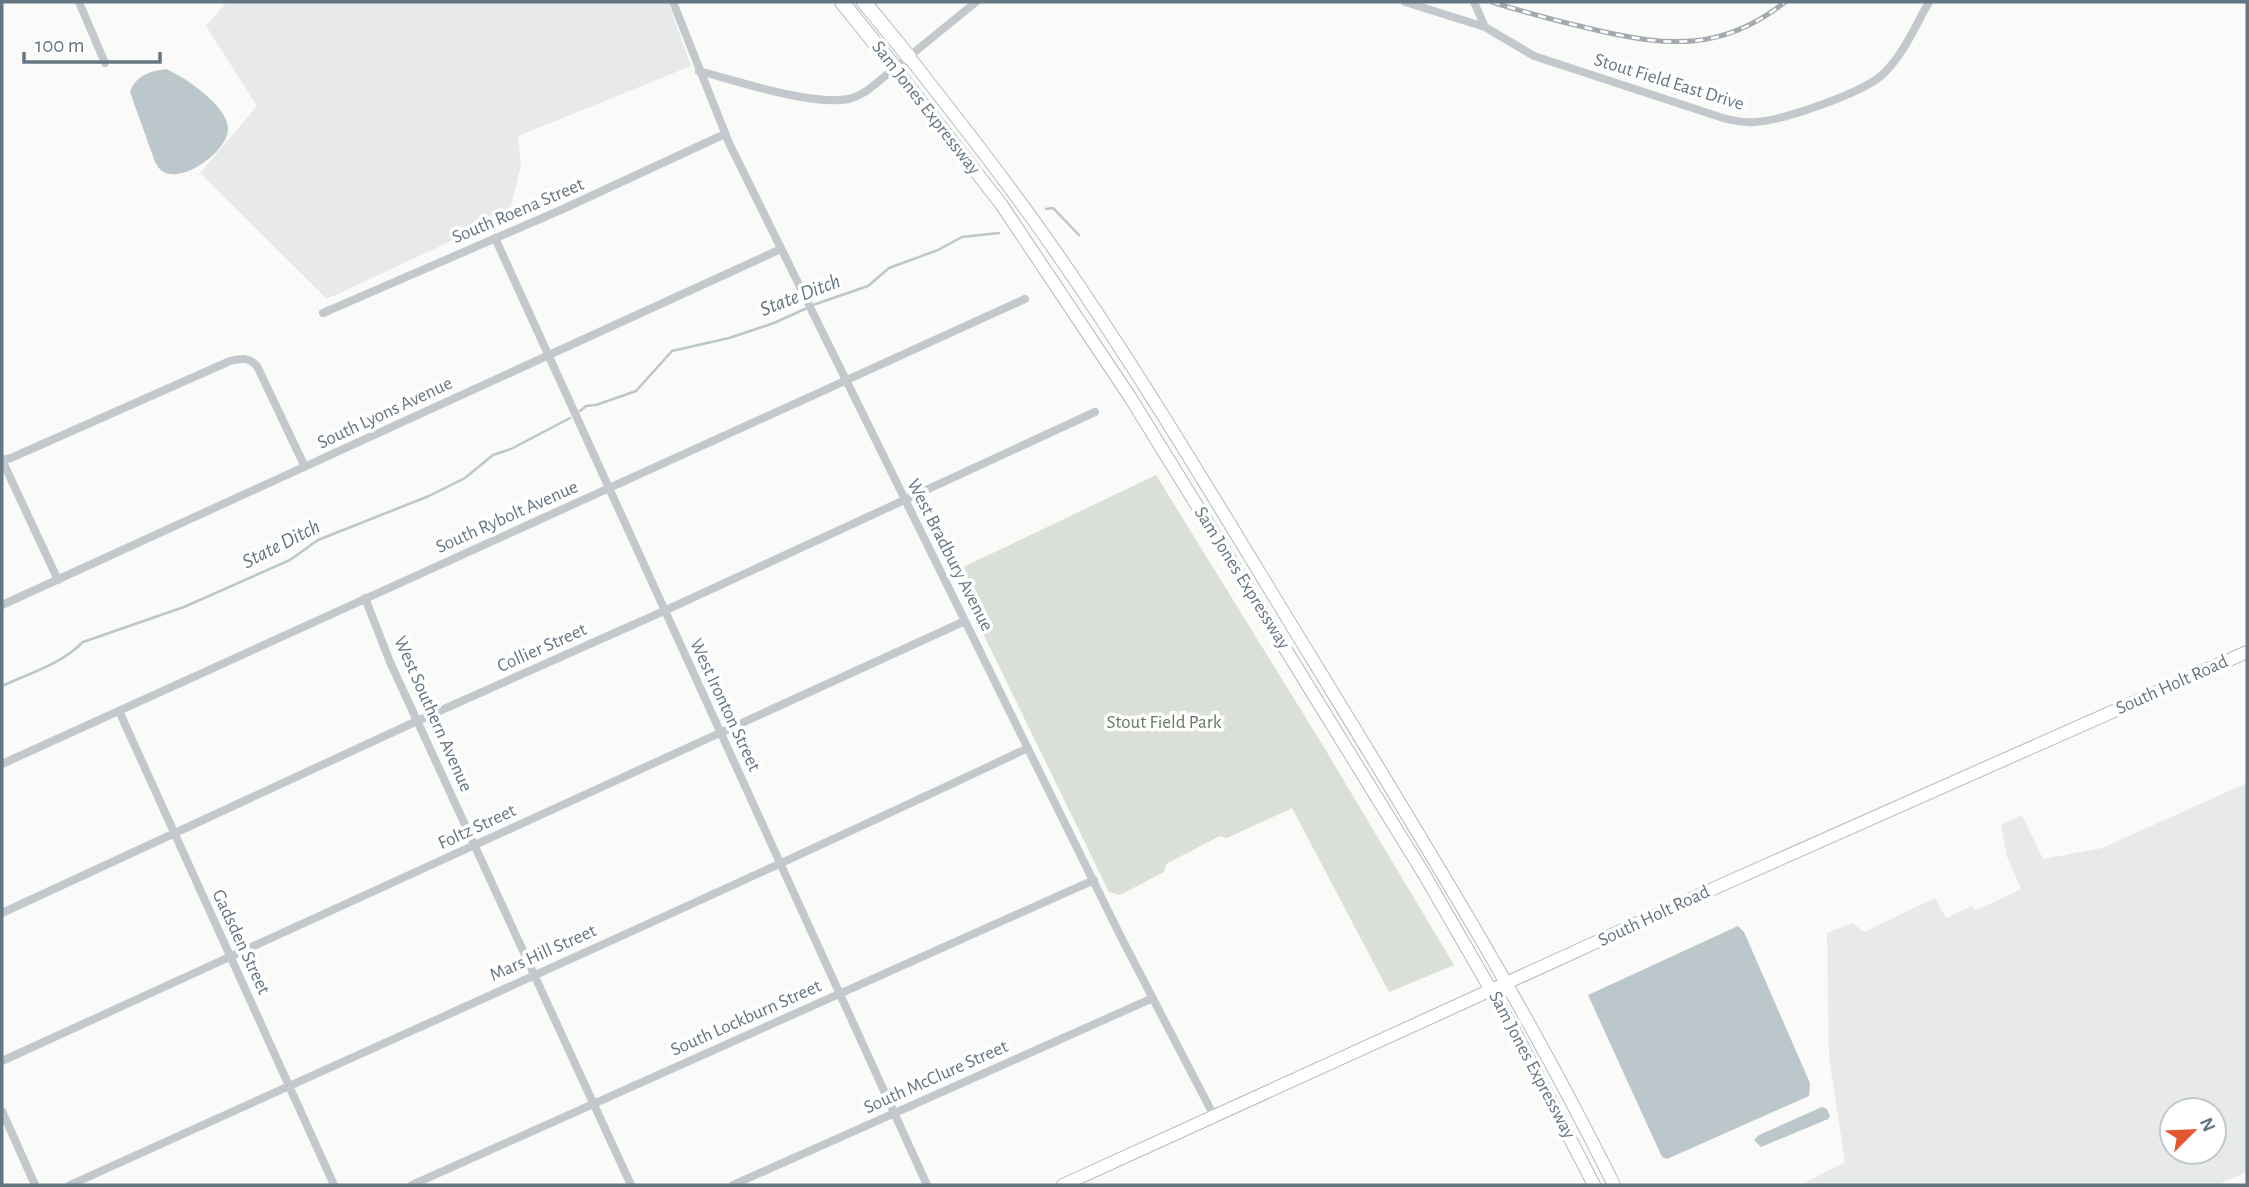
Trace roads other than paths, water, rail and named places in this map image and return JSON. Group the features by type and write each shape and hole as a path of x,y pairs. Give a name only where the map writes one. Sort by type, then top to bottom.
{"highway":[{"name":"Sam Jones Expressway","path":"842,2 895,68"},
{"name":"Sam Jones Expressway","path":"864,2 909,57"}],"main road":[{"name":"Sam Jones Expressway","path":"909,57 1020,203 1111,335 1414,825 1507,982 1614,1185"},
{"name":"Sam Jones Expressway","path":"895,68 965,155 1094,339 1424,874 1556,1108 1594,1185"},
{"name":"South Holt Road","path":"1063,1185 1730,881 2247,652"}],"street":[{"path":"79,2 105,62"},
{"name":"West Bradbury Avenue","path":"673,2 725,134 780,249 1214,1116"},
{"path":"699,71 795,95 842,99 862,94 976,2"},
{"name":"Stout Field East Drive","path":"1405,2 1485,27 1534,56 1723,118 1756,122 1852,94 1868,86 1894,63 1929,2"},
{"path":"1474,2 1485,27"},
{"name":"South Roena Street","path":"323,313 725,134"},
{"name":"West Ironton Street","path":"495,238 928,1185"},
{"name":"South Lyons Avenue","path":"2,605 780,249"},
{"name":"South Rybolt Avenue","path":"2,764 1025,299"},
{"path":"58,580 2,460 230,361 249,359 257,366 306,467"},
{"name":"Collier Street","path":"2,913 1095,412"},
{"name":"West Southern Avenue","path":"365,598 417,721 631,1185"},
{"name":"Foltz Street","path":"2,1061 965,621"},
{"name":"Gadsden Street","path":"119,711 334,1185"},
{"name":"Mars Hill Street","path":"70,1185 534,974 782,865 1028,748"},
{"name":"South Lockburn Street","path":"412,1185 1094,880"},
{"name":"South McClure Street","path":"733,1185 1153,998"},
{"path":"2,1111 35,1185"}],"waterway":[{"name":"State Ditch","path":"1046,209 1053,208 1079,235"},
{"name":"State Ditch","path":"813,305 868,286 889,268 938,250 962,237 999,233"},
{"name":"State Ditch","path":"580,411 586,406 636,391 672,351 729,338 774,323 807,308"},
{"name":"State Ditch","path":"2,686 55,663 83,642 184,607 290,560 318,540 429,496 465,478 493,455 511,449 570,418"}],"railway":[{"path":"1492,2 1596,30 1672,42 1717,37 1740,29 1785,2"}],"park label":[{"name":"Stout Field Park","path":"1164,722"}]}
